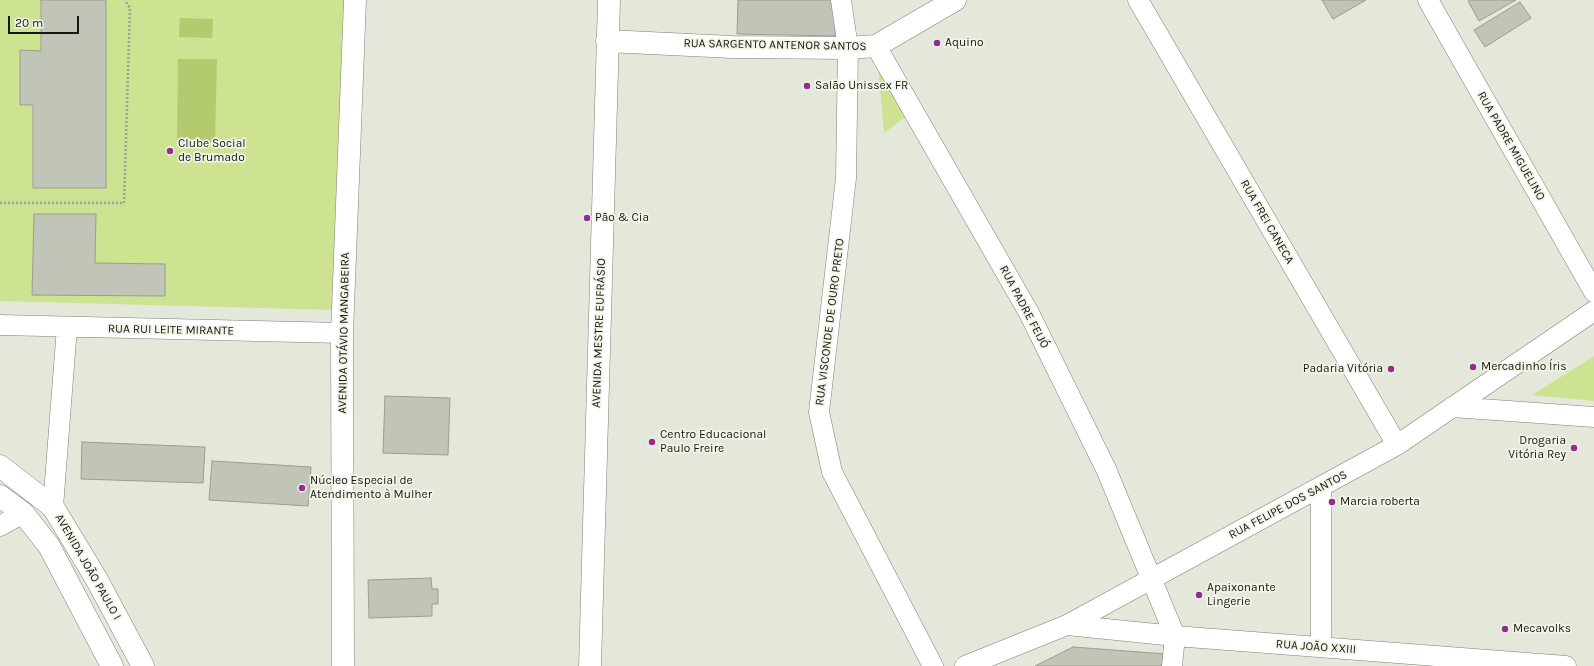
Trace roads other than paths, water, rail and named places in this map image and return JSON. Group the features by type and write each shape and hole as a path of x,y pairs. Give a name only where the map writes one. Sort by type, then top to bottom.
{"main road":[{"name":"AVENIDA OTÁVIO MANGABEIRA","path":"343,666 342,333 355,0"},
{"name":"AVENIDA MESTRE EUFRÁSIO","path":"590,666 609,0"},
{"name":"RUA SARGENTO ANTENOR SANTOS","path":"608,41 732,47 848,48 876,46 954,0"},
{"name":"AVENIDA JOÃO PAULO I","path":"0,466 53,507 98,580 142,666"},
{"name":"AVENIDA JOÃO PAULO I","path":"0,496 23,513 49,546 112,666"}],"street":[{"name":"RUA VISCONDE DE OURO PRETO","path":"841,0 848,48 846,178 819,412 832,472 933,666"},
{"name":"RUA FREI CANECA","path":"1138,0 1397,445"},
{"name":"RUA PADRE MIGUELINO","path":"1428,0 1594,292"},
{"name":"RUA PADRE FEIJÓ","path":"876,46 1029,313 1106,469 1175,636"},
{"name":"RUA FELIPE DOS SANTOS","path":"965,666 1067,625 1150,578 1321,488 1397,445 1594,311"},
{"name":"RUA RUI LEITE MIRANTE","path":"0,325 342,333"},
{"path":"53,507 67,327"},
{"path":"1452,407 1594,417"},
{"path":"1320,647 1321,488"},
{"path":"0,526 23,513"},
{"name":"RUA JOÃO XXIII","path":"1067,625 1175,636 1566,666"},
{"path":"1172,666 1175,636"}],"place":[{"name":"Aquino","path":"937,43"},
{"name":"Salão Unissex FR","path":"807,86"},
{"name":"Clube Social de Brumado","path":"170,151"},
{"name":"Pão & Cia","path":"587,218"},
{"name":"Mercadinho Íris","path":"1473,367"},
{"name":"Padaria Vitória","path":"1391,369"},
{"name":"Centro Educacional Paulo Freire","path":"652,442"},
{"name":"Drogaria Vitória Rey","path":"1574,448"},
{"name":"Núcleo Especial de Atendimento à Mulher","path":"302,488"},
{"name":"Marcia roberta","path":"1332,502"},
{"name":"Apaixonante Lingerie","path":"1199,595"},
{"name":"Mecavolks","path":"1505,629"}]}
